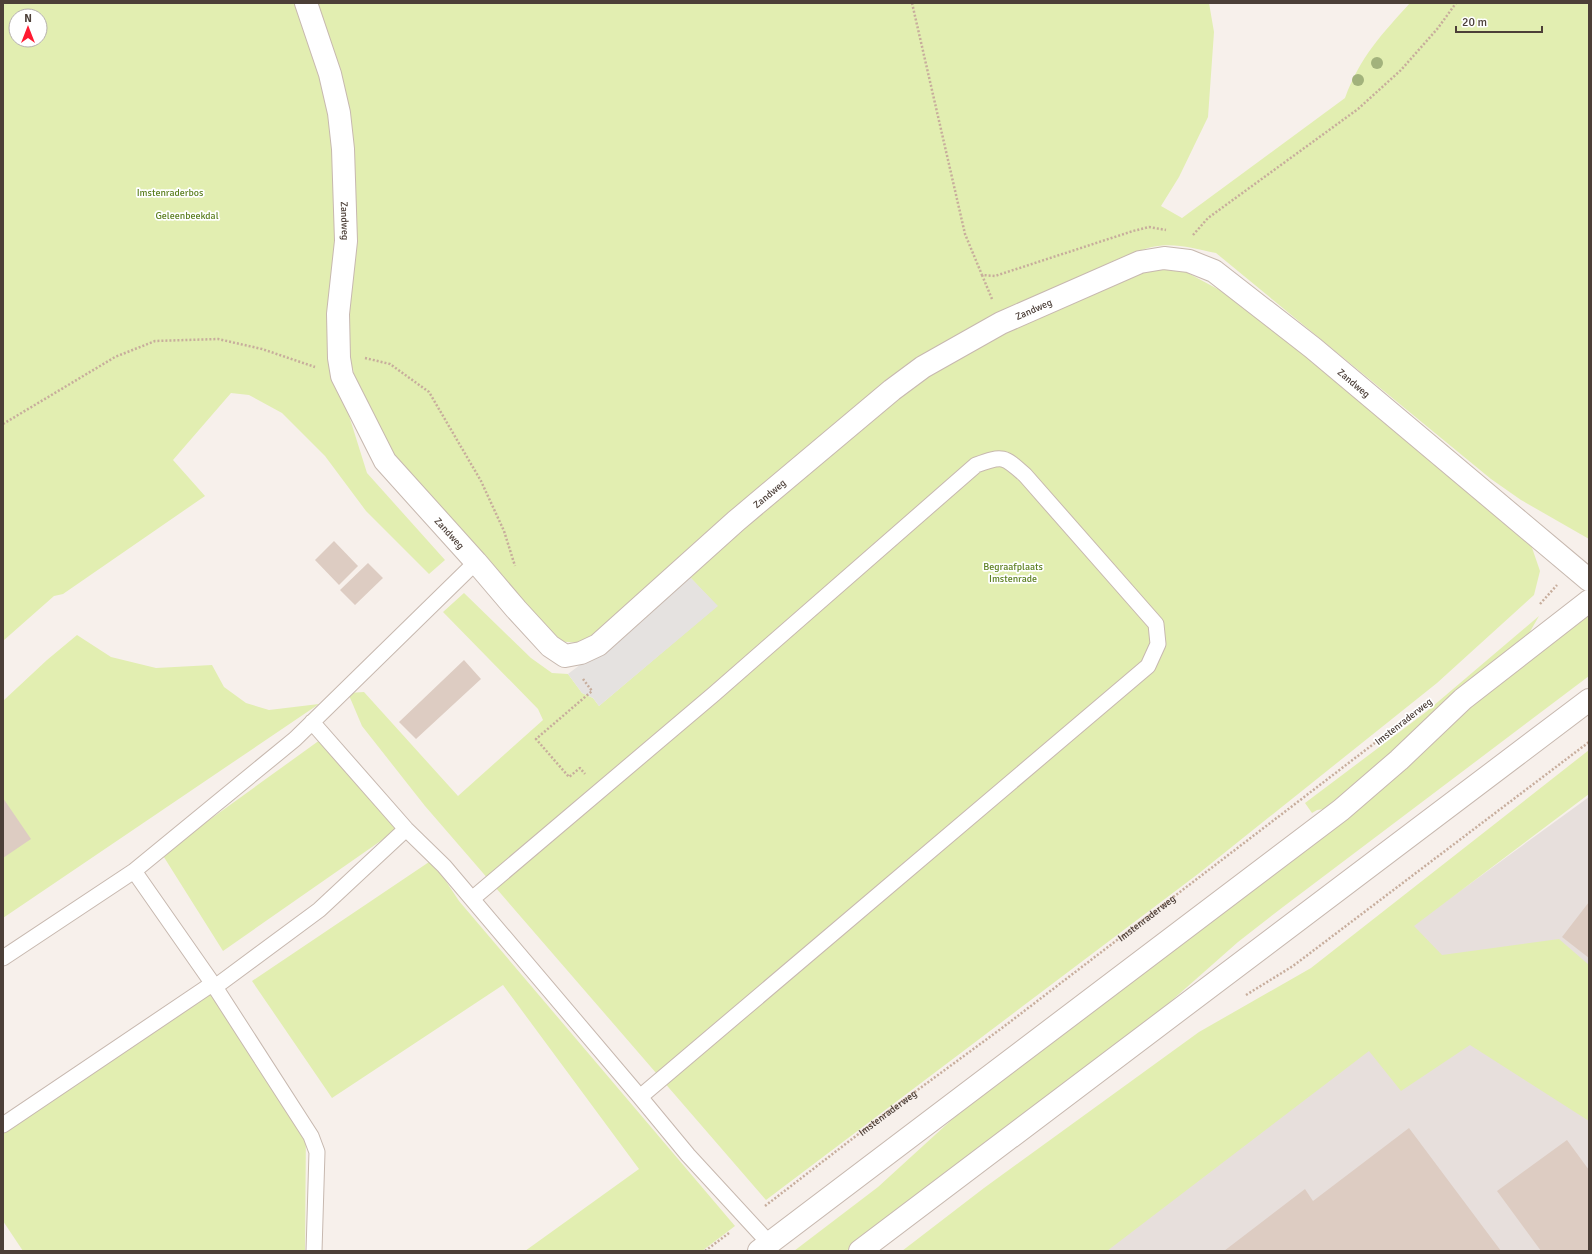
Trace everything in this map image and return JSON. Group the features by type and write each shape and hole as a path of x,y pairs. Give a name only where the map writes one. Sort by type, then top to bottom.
{"street":[{"name":"Zandweg","path":"306,3 330,74 339,113 343,149 346,241 338,314 339,351 342,376 385,461 550,646 566,656 581,653 598,645 736,521 892,390 923,367 1001,323 1140,262 1164,258 1189,261 1214,272 1313,348 1581,574"},
{"path":"764,1247 1341,810 1399,760 1463,699 1589,601"},
{"path":"860,1251 1589,700"}],"lane":[{"path":"472,899 714,694 976,465 994,458 1008,460 1025,475 1156,624 1158,644 1148,666 640,1097"},
{"path":"3,958 134,871 295,739 476,562"},
{"path":"312,722 406,829 444,866 688,1155 747,1220 764,1247"},
{"path":"3,1125 214,986 319,910 406,829"},
{"path":"134,871 214,986 311,1136 317,1152 314,1251"}],"path":[{"path":"912,3 965,234 982,275 995,276 1096,242 1149,227 1161,228 1177,235 1185,243 1189,261"},
{"path":"1189,261 1194,234 1208,218 1358,109 1401,70 1438,28 1456,3"},
{"path":"3,424 115,357 155,341 218,339 262,349 342,376"},
{"path":"339,351 390,364 429,392 481,481 504,531 515,561 515,568"},
{"path":"1536,608 1581,574"},
{"path":"566,656 592,691 536,739 568,777 580,768 599,791"},
{"name":"Imstenraderweg","path":"705,1251 872,1124 1002,1028 1382,738"}],"shaded area":[{"path":"688,575 718,606 599,706 593,698 582,693 568,674 634,624"},
{"path":"1589,797 1589,1251 966,1251"}],"green space":[{"path":"3,3 1209,3 1214,32 1208,117 1179,177 1161,206 1182,218 1345,98 1351,83 1365,58 1381,36 1410,3 1589,3 1589,539 1521,500 1491,479 1216,253 1168,245 1149,248 1129,255 1115,264 1000,317 599,638 580,643 555,641 396,484 355,385 353,368 335,371 367,473 445,560 429,574 366,511 325,456 282,413 249,395 231,393 173,460 205,496 63,594 54,596 3,641"},
{"name":"Begraafplaats Imstenrade","path":"1159,267 1186,272 1225,293 1250,311 1529,539 1540,571 1534,595 1437,683 1198,874 766,1200 425,806 362,726 348,693 364,692 458,796 543,720 538,709 443,612 464,593 531,658 552,673 568,674 582,693 593,698 599,706 717,606 688,575 910,385 1116,271"},
{"path":"1539,616 1524,642 1331,808 1317,810 1312,813 1305,803 1426,712"},
{"path":"1586,617 1589,617 1589,676 1283,907 1238,942 1161,1010 846,1251 794,1251 878,1187 981,1093 1370,800 1453,721"},
{"path":"77,635 111,657 156,668 212,665 224,687 246,703 269,710 319,704 3,918 3,701 47,660"},
{"path":"331,732 336,742 405,824 223,951 162,854"},
{"path":"1589,750 1589,794 1414,926 1442,955 1559,939 1589,965 1589,1121 1470,1045 1401,1091 1369,1051 1107,1251 902,1251 984,1188 1199,1032 1311,968"},
{"path":"432,860 459,901 735,1226 702,1251 525,1251 639,1169 503,985 332,1098 252,981"},
{"path":"210,992 306,1125 305,1251 23,1251 3,1221 3,1133"}],"building":[{"path":"334,541 358,566 339,585 315,560"},
{"path":"368,563 383,578 355,605 340,590"},
{"path":"464,660 481,679 416,739 399,722"},
{"path":"3,798 31,839 3,858"},
{"path":"1589,902 1589,958 1562,937"},
{"path":"1409,1128 1501,1251 1224,1251 1305,1189 1313,1201"},
{"path":"1567,1140 1589,1170 1589,1251 1541,1251 1497,1191"}],"park label":[{"name":"Imstenraderbos","path":"170,192"},
{"name":"Geleenbeekdal","path":"187,215"}]}
